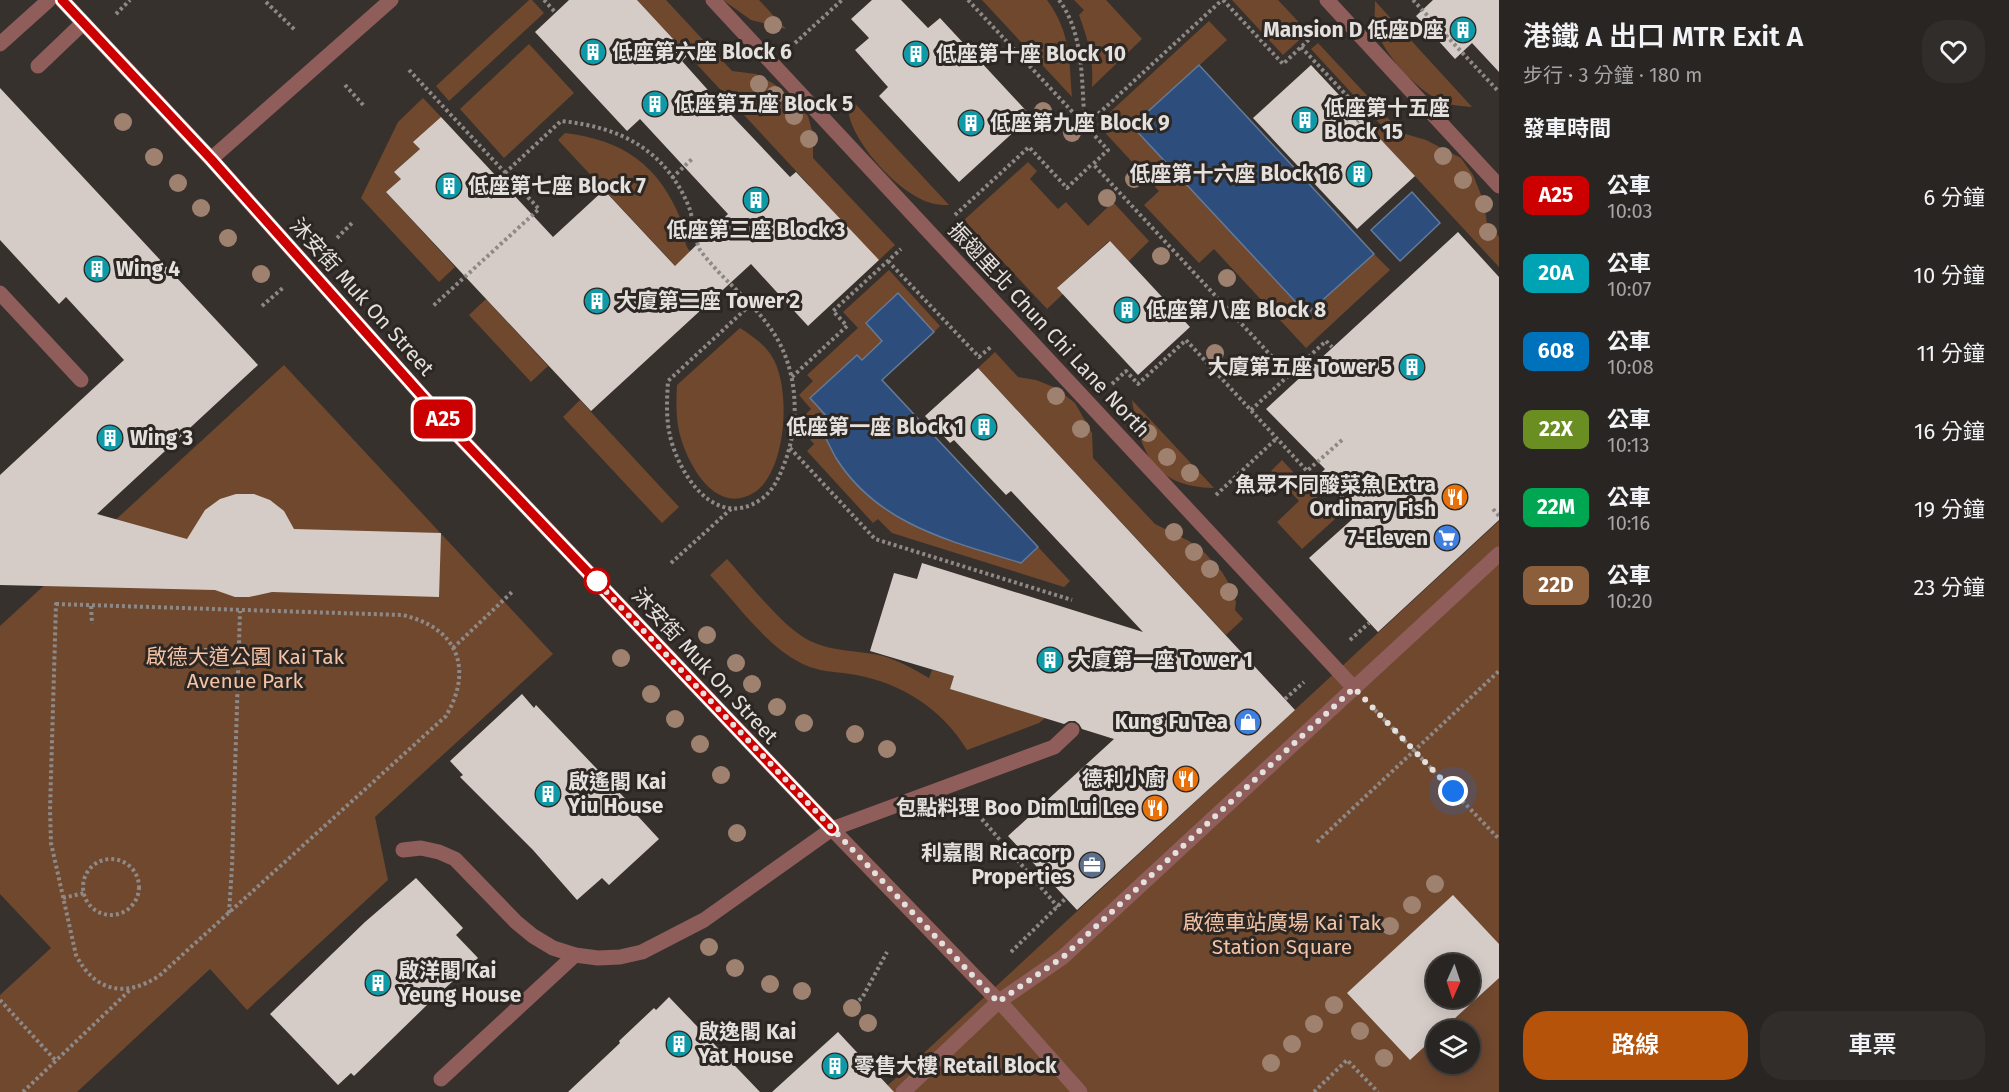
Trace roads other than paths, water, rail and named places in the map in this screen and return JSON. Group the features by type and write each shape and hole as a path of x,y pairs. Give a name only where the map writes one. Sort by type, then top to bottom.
{"street":[{"path":"0,44 49,0"},
{"name":"沐安街 Muk On Street","path":"62,0 211,159 449,426 832,829"},
{"path":"211,159 391,0"},
{"name":"振翅里北 Chun Chi Lane North","path":"713,0 1354,688"},
{"path":"1327,0 1499,186"},
{"path":"38,66 83,23"},
{"path":"0,293 81,380"},
{"path":"903,1092 998,1002 1063,957 1499,554"},
{"path":"404,850 421,849 439,852 455,859 516,922 553,948 574,955 597,958 620,957 642,952 663,942 722,908 832,829 1054,747 1072,730"},
{"path":"832,829 1010,1013 1070,1089"},
{"path":"441,1079 574,955"}],"water":[{"path":"1199,65 1374,254 1307,314 1132,126"},
{"path":"1412,192 1440,223 1400,261 1371,230"},
{"path":"898,293 934,332 882,380 1038,547 1021,563 943,538 895,515 873,500 853,481 836,458 821,429 830,420 810,398 857,355 862,360 882,341 866,323"}],"place":[{"name":"Mansion D 低座D座","path":"1463,30"},
{"name":"低座第六座 Block 6","path":"593,52"},
{"name":"低座第十座 Block 10","path":"916,54"},
{"name":"低座第五座 Block 5","path":"655,104"},
{"name":"低座第十五座 Block 15","path":"1305,120"},
{"name":"低座第九座 Block 9","path":"971,123"},
{"name":"低座第十六座 Block 16","path":"1359,174"},
{"name":"低座第七座 Block 7","path":"449,186"},
{"name":"低座第三座 Block 3","path":"756,200"},
{"name":"Wing 4","path":"97,269"},
{"name":"大廈第二座 Tower 2","path":"597,301"},
{"name":"低座第八座 Block 8","path":"1127,310"},
{"name":"大廈第五座 Tower 5","path":"1412,367"},
{"name":"低座第一座 Block 1","path":"984,427"},
{"name":"Wing 3","path":"110,438"},
{"name":"魚眾不同酸菜魚 Extra Ordinary Fish","path":"1455,497"},
{"name":"7-Eleven","path":"1447,538"},
{"name":"大廈第一座 Tower 1","path":"1050,660"},
{"name":"Kung Fu Tea","path":"1248,722"},
{"name":"德利小廚","path":"1186,779"},
{"name":"啟遙閣 Kai Yiu House","path":"548,794"},
{"name":"包點料理 Boo Dim Lui Lee","path":"1155,808"},
{"name":"利嘉閣 Ricacorp Properties","path":"1092,865"},
{"name":"啟洋閣 Kai Yeung House","path":"378,983"},
{"name":"啟逸閣 Kai Yat House","path":"679,1044"},
{"name":"零售大樓 Retail Block","path":"835,1066"}],"park label":[{"name":"啟德大道公園 Kai Tak Avenue Park","path":"245,669"},
{"name":"啟德車站廣場 Kai Tak Station Square","path":"1282,935"}]}
